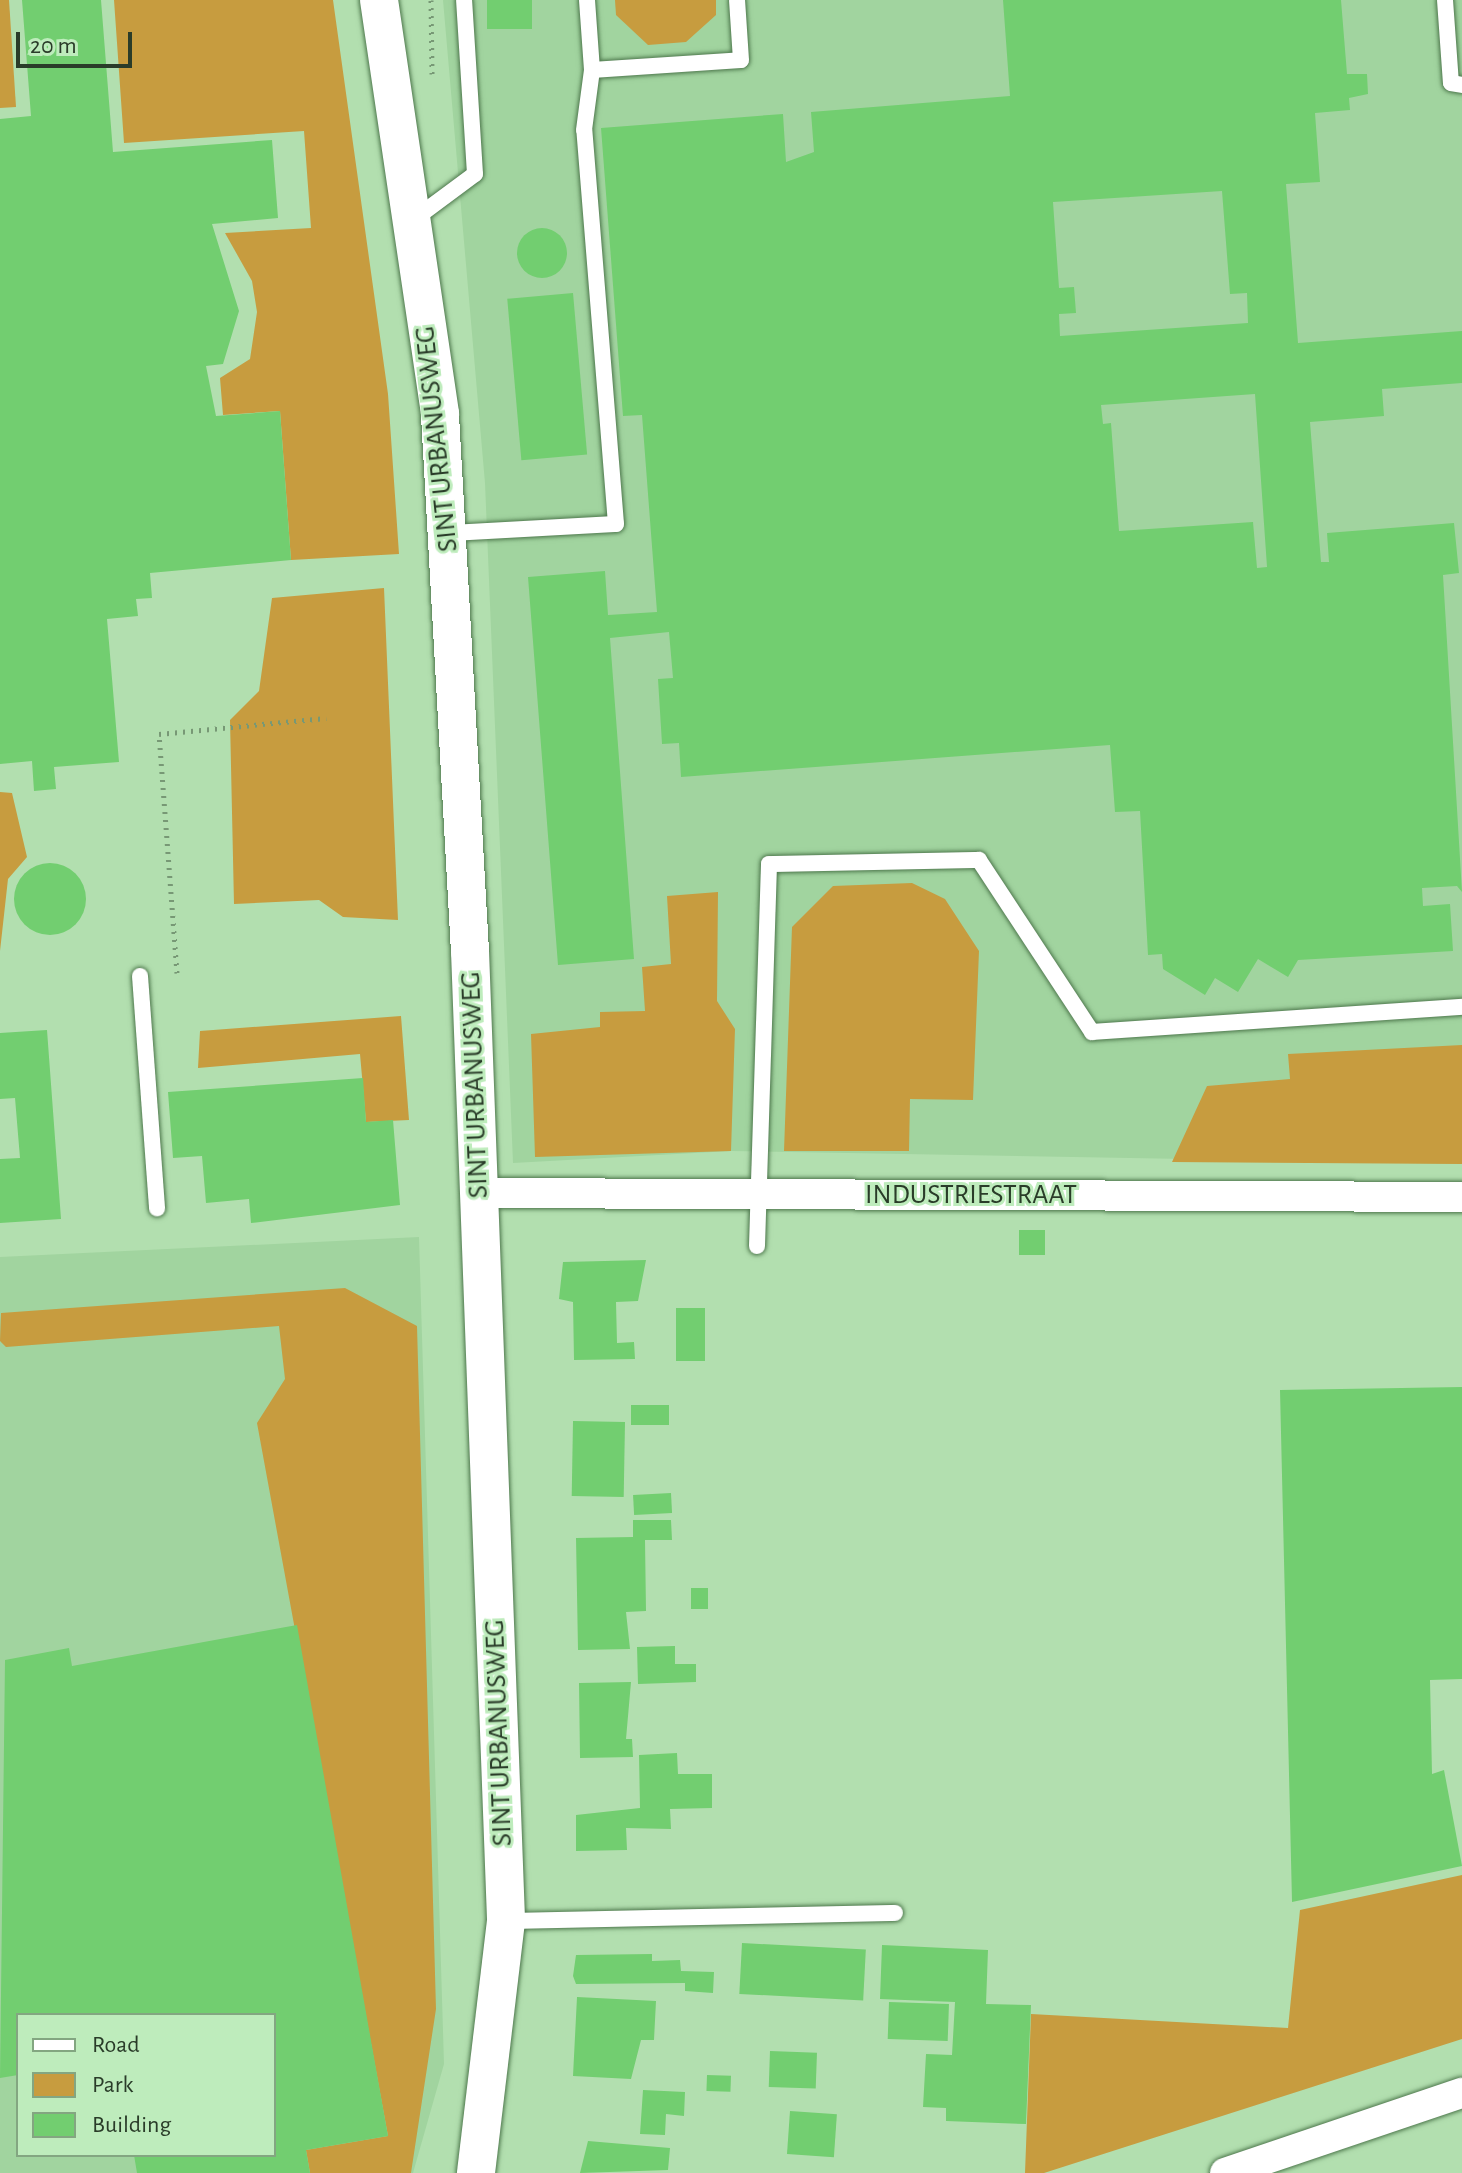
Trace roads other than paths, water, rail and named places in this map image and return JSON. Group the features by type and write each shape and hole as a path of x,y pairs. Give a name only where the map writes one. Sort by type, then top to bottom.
{"street":[{"name":"SINT URBANUSWEG","path":"379,0 408,224 440,415 450,533 480,1193 506,1921 476,2173"},
{"name":"INDUSTRIESTRAAT","path":"480,1193 1462,1197"},
{"path":"1225,2173 1297,2161 1462,2093"}],"lane":[{"path":"408,224 475,174 464,0"},
{"path":"450,533 616,524 584,130 592,70 587,0"},
{"path":"592,70 741,60 737,0"},
{"path":"1445,0 1451,83 1462,85"},
{"path":"757,1246 769,864 979,860 1092,1032 1462,1007"},
{"path":"140,976 157,1208"},
{"path":"506,1921 895,1913"}]}
